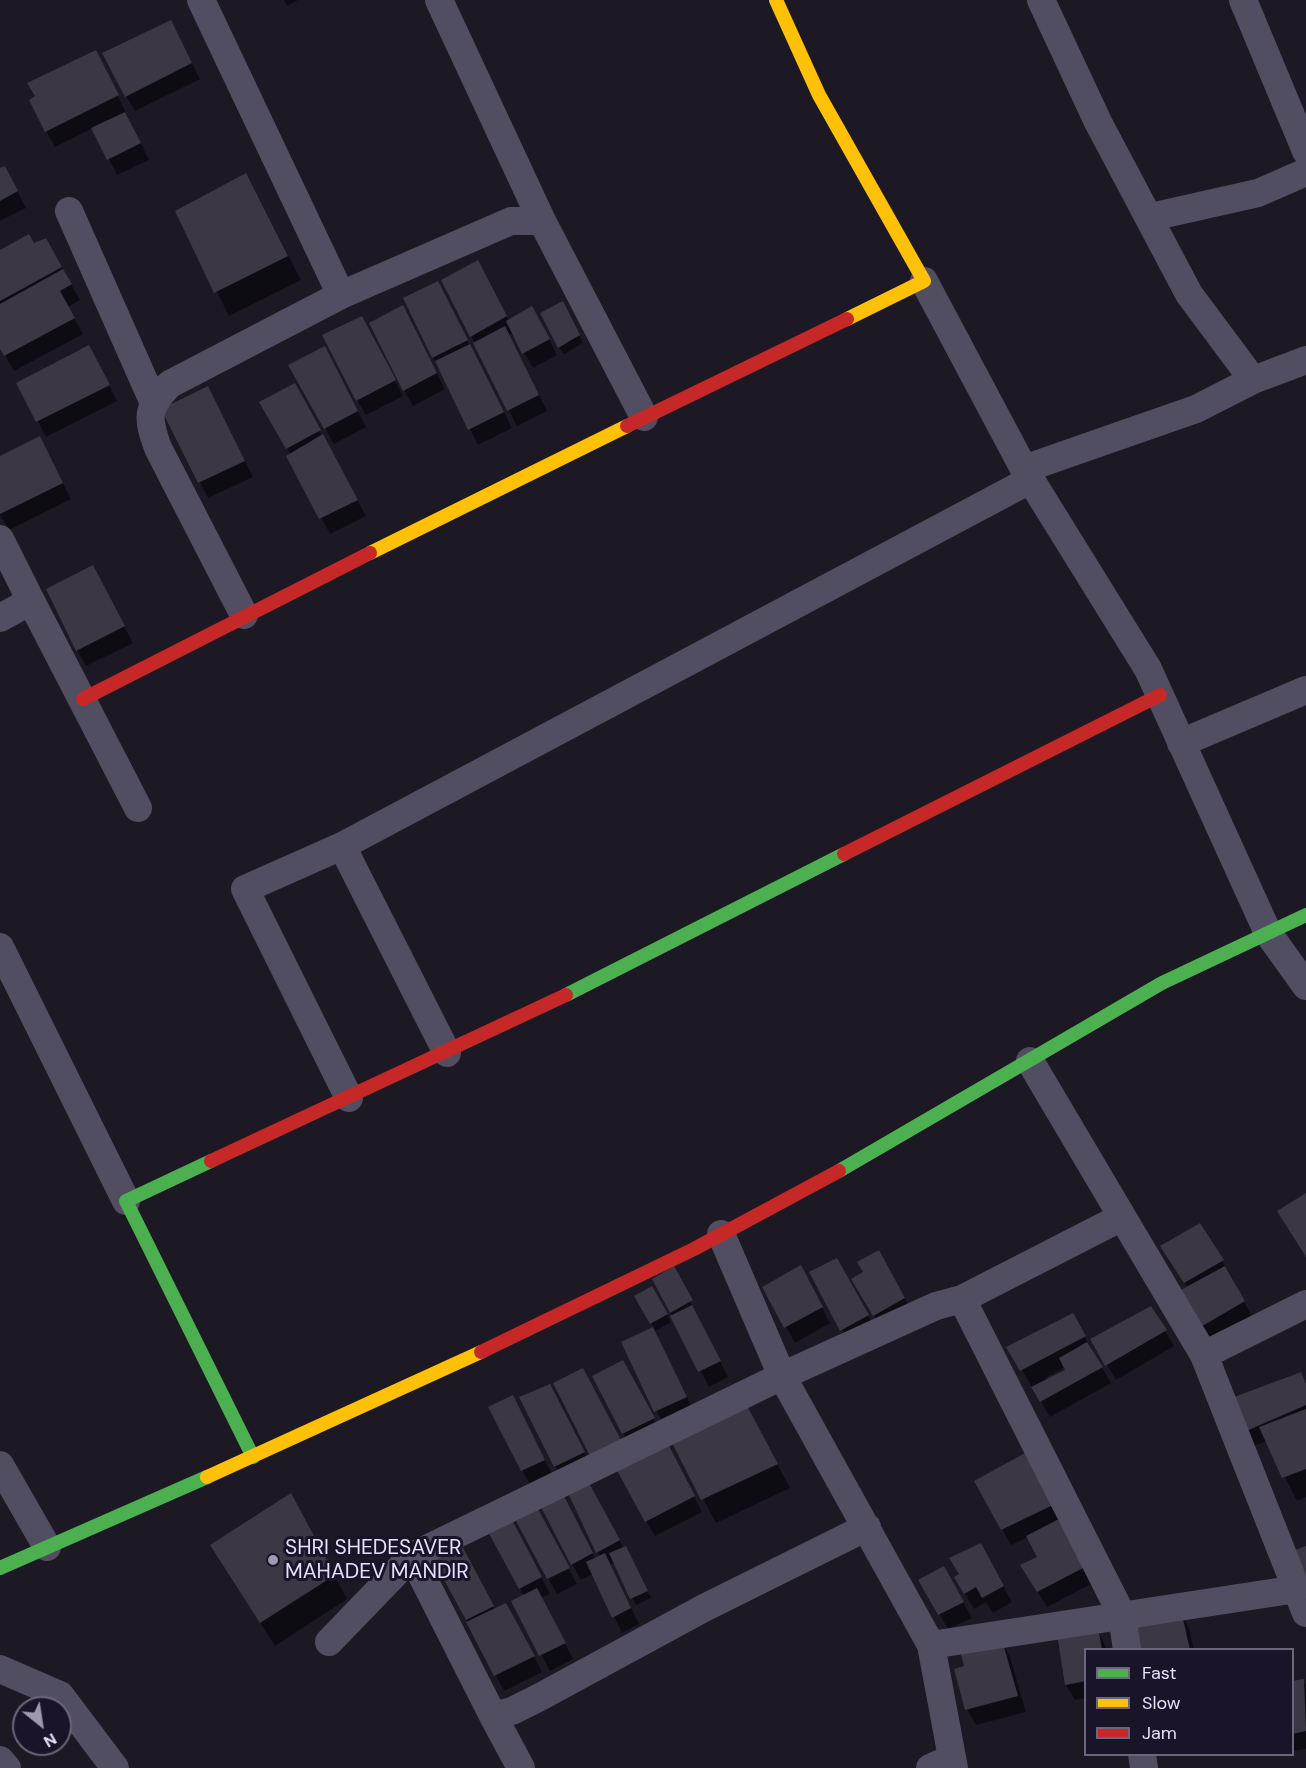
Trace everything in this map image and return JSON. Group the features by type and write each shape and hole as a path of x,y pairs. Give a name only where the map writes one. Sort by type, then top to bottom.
{"street":[{"path":"201,0 341,295"},
{"path":"439,0 542,221 644,417"},
{"path":"776,0 819,95 924,281 1027,475 1148,669 1268,933 1306,986"},
{"path":"1041,0 1098,122 1151,217 1190,294 1253,380"},
{"path":"1244,0 1306,151"},
{"path":"1151,217 1258,193 1306,172"},
{"path":"69,211 153,401 151,428 158,448 244,615"},
{"path":"153,401 170,384 341,295 511,221 542,221"},
{"path":"83,699 244,615 924,281"},
{"path":"349,1098 245,889 342,846 1027,475 1196,409 1253,380 1306,360"},
{"path":"0,539 138,808"},
{"path":"0,618 31,601"},
{"path":"1181,742 1306,690"},
{"path":"126,1201 504,1026 1160,695"},
{"path":"342,846 447,1053"},
{"path":"6,1565 253,1457 523,1333 721,1234 861,1159 1162,983 1306,915"},
{"path":"0,947 253,1457"},
{"path":"932,1645 1122,1615 1301,1601 1204,1356 1030,1060"},
{"path":"329,1642 412,1556 782,1376 936,1306 962,1299 1122,1217"},
{"path":"721,1234 782,1376 932,1645 946,1765"},
{"path":"962,1299 1122,1615 1127,1648"},
{"path":"1204,1356 1306,1304"},
{"path":"0,1465 46,1547"},
{"path":"493,1716 540,1698 704,1608 867,1527"},
{"path":"412,1556 520,1768"},
{"path":"0,1669 60,1695 115,1768"},
{"path":"0,1760 7,1768"}],"building":[{"path":"171,20 192,63 125,97 102,53"},
{"path":"96,50 119,95 45,132 29,100 35,96 27,83"},
{"path":"125,112 141,143 107,160 91,128"},
{"path":"5,166 18,191 0,201 0,168"},
{"path":"246,173 288,256 214,293 175,211"},
{"path":"29,234 34,243 46,238 62,267 0,301 0,250"},
{"path":"478,260 507,316 470,337 441,280"},
{"path":"63,269 72,284 60,291 75,318 4,356 0,349 0,304"},
{"path":"438,281 468,340 432,358 403,298"},
{"path":"563,301 580,335 558,348 540,313"},
{"path":"403,305 437,373 403,391 369,323"},
{"path":"532,306 550,339 522,354 506,321"},
{"path":"362,316 396,380 356,401 322,335"},
{"path":"505,326 539,395 507,411 473,343"},
{"path":"470,344 504,412 468,430 435,361"},
{"path":"89,345 110,385 36,422 16,383"},
{"path":"325,346 358,411 324,429 288,365"},
{"path":"295,383 321,430 286,449 259,402"},
{"path":"208,386 245,461 198,483 161,409"},
{"path":"323,434 358,500 319,519 286,456"},
{"path":"40,436 63,483 0,514 0,456"},
{"path":"93,565 125,626 76,651 46,589"},
{"path":"1306,1193 1306,1257 1277,1211"},
{"path":"1200,1223 1224,1260 1184,1283 1160,1246"},
{"path":"879,1250 905,1298 873,1316 851,1279 863,1272 857,1262"},
{"path":"837,1258 869,1315 840,1331 809,1272"},
{"path":"801,1265 823,1307 784,1328 762,1287"},
{"path":"674,1266 693,1300 670,1313 652,1279"},
{"path":"1225,1266 1245,1301 1199,1328 1177,1292"},
{"path":"652,1286 668,1314 650,1324 634,1296"},
{"path":"692,1305 721,1361 698,1372 670,1316"},
{"path":"1151,1306 1167,1330 1105,1366 1090,1339"},
{"path":"1073,1313 1086,1336 1020,1371 1006,1347"},
{"path":"653,1327 687,1397 654,1412 621,1342"},
{"path":"1087,1342 1103,1367 1040,1402 1031,1387 1065,1370 1059,1358"},
{"path":"623,1360 655,1418 622,1434 592,1376"},
{"path":"583,1368 621,1440 590,1456 553,1383"},
{"path":"1301,1372 1306,1384 1306,1405 1244,1432 1229,1399"},
{"path":"550,1384 585,1452 554,1467 519,1397"},
{"path":"513,1395 545,1460 521,1471 488,1407"},
{"path":"744,1400 778,1464 701,1500 668,1435"},
{"path":"1306,1409 1306,1469 1282,1478 1259,1427"},
{"path":"665,1438 695,1496 645,1522 613,1463"},
{"path":"1025,1453 1053,1505 1001,1530 974,1481"},
{"path":"589,1483 620,1540 596,1553 569,1495"},
{"name":"SHRI SHEDESAVER MAHADEV MANDIR","path":"291,1493 335,1575 260,1623 210,1545"},
{"path":"563,1494 593,1553 571,1565 541,1507"},
{"path":"538,1509 570,1568 547,1579 516,1521"},
{"path":"510,1516 542,1577 519,1589 486,1528"},
{"path":"1059,1519 1085,1567 1037,1592 1020,1565 1037,1557 1026,1536"},
{"path":"460,1542 494,1606 466,1620 431,1556"},
{"path":"981,1543 1004,1586 982,1598 976,1587 964,1594 954,1577 959,1574 949,1558"},
{"path":"626,1546 648,1591 630,1599 609,1553"},
{"path":"1306,1546 1306,1575 1289,1552"},
{"path":"605,1553 631,1608 612,1618 586,1562"},
{"path":"944,1566 964,1602 938,1615 918,1580"},
{"path":"537,1588 566,1643 539,1656 511,1601"},
{"path":"506,1603 535,1656 494,1676 466,1622"},
{"path":"1181,1610 1190,1648 1132,1648 1127,1620"},
{"path":"1098,1626 1102,1648 1084,1648 1084,1681 1065,1685 1057,1634"},
{"path":"1002,1640 1018,1696 965,1710 954,1669 964,1666 959,1647"},
{"path":"1304,1679 1306,1731 1294,1734 1294,1681"}],"traffic: fast":[{"path":"566,995 844,854"},
{"path":"839,1171 1162,983 1306,915"},
{"path":"211,1161 126,1201 253,1457"},
{"path":"0,1568 207,1477"}],"traffic: slow":[{"path":"776,0 819,95 924,281 847,319"},
{"path":"370,553 627,426"},
{"path":"207,1477 481,1352"}],"traffic: jam":[{"path":"627,426 847,319"},
{"path":"83,699 370,553"},
{"path":"844,854 1160,695"},
{"path":"211,1161 566,995"},
{"path":"481,1352 694,1249 839,1171"}],"place":[{"name":"SHRI SHEDESAVER MAHADEV MANDIR","path":"273,1560"}]}
